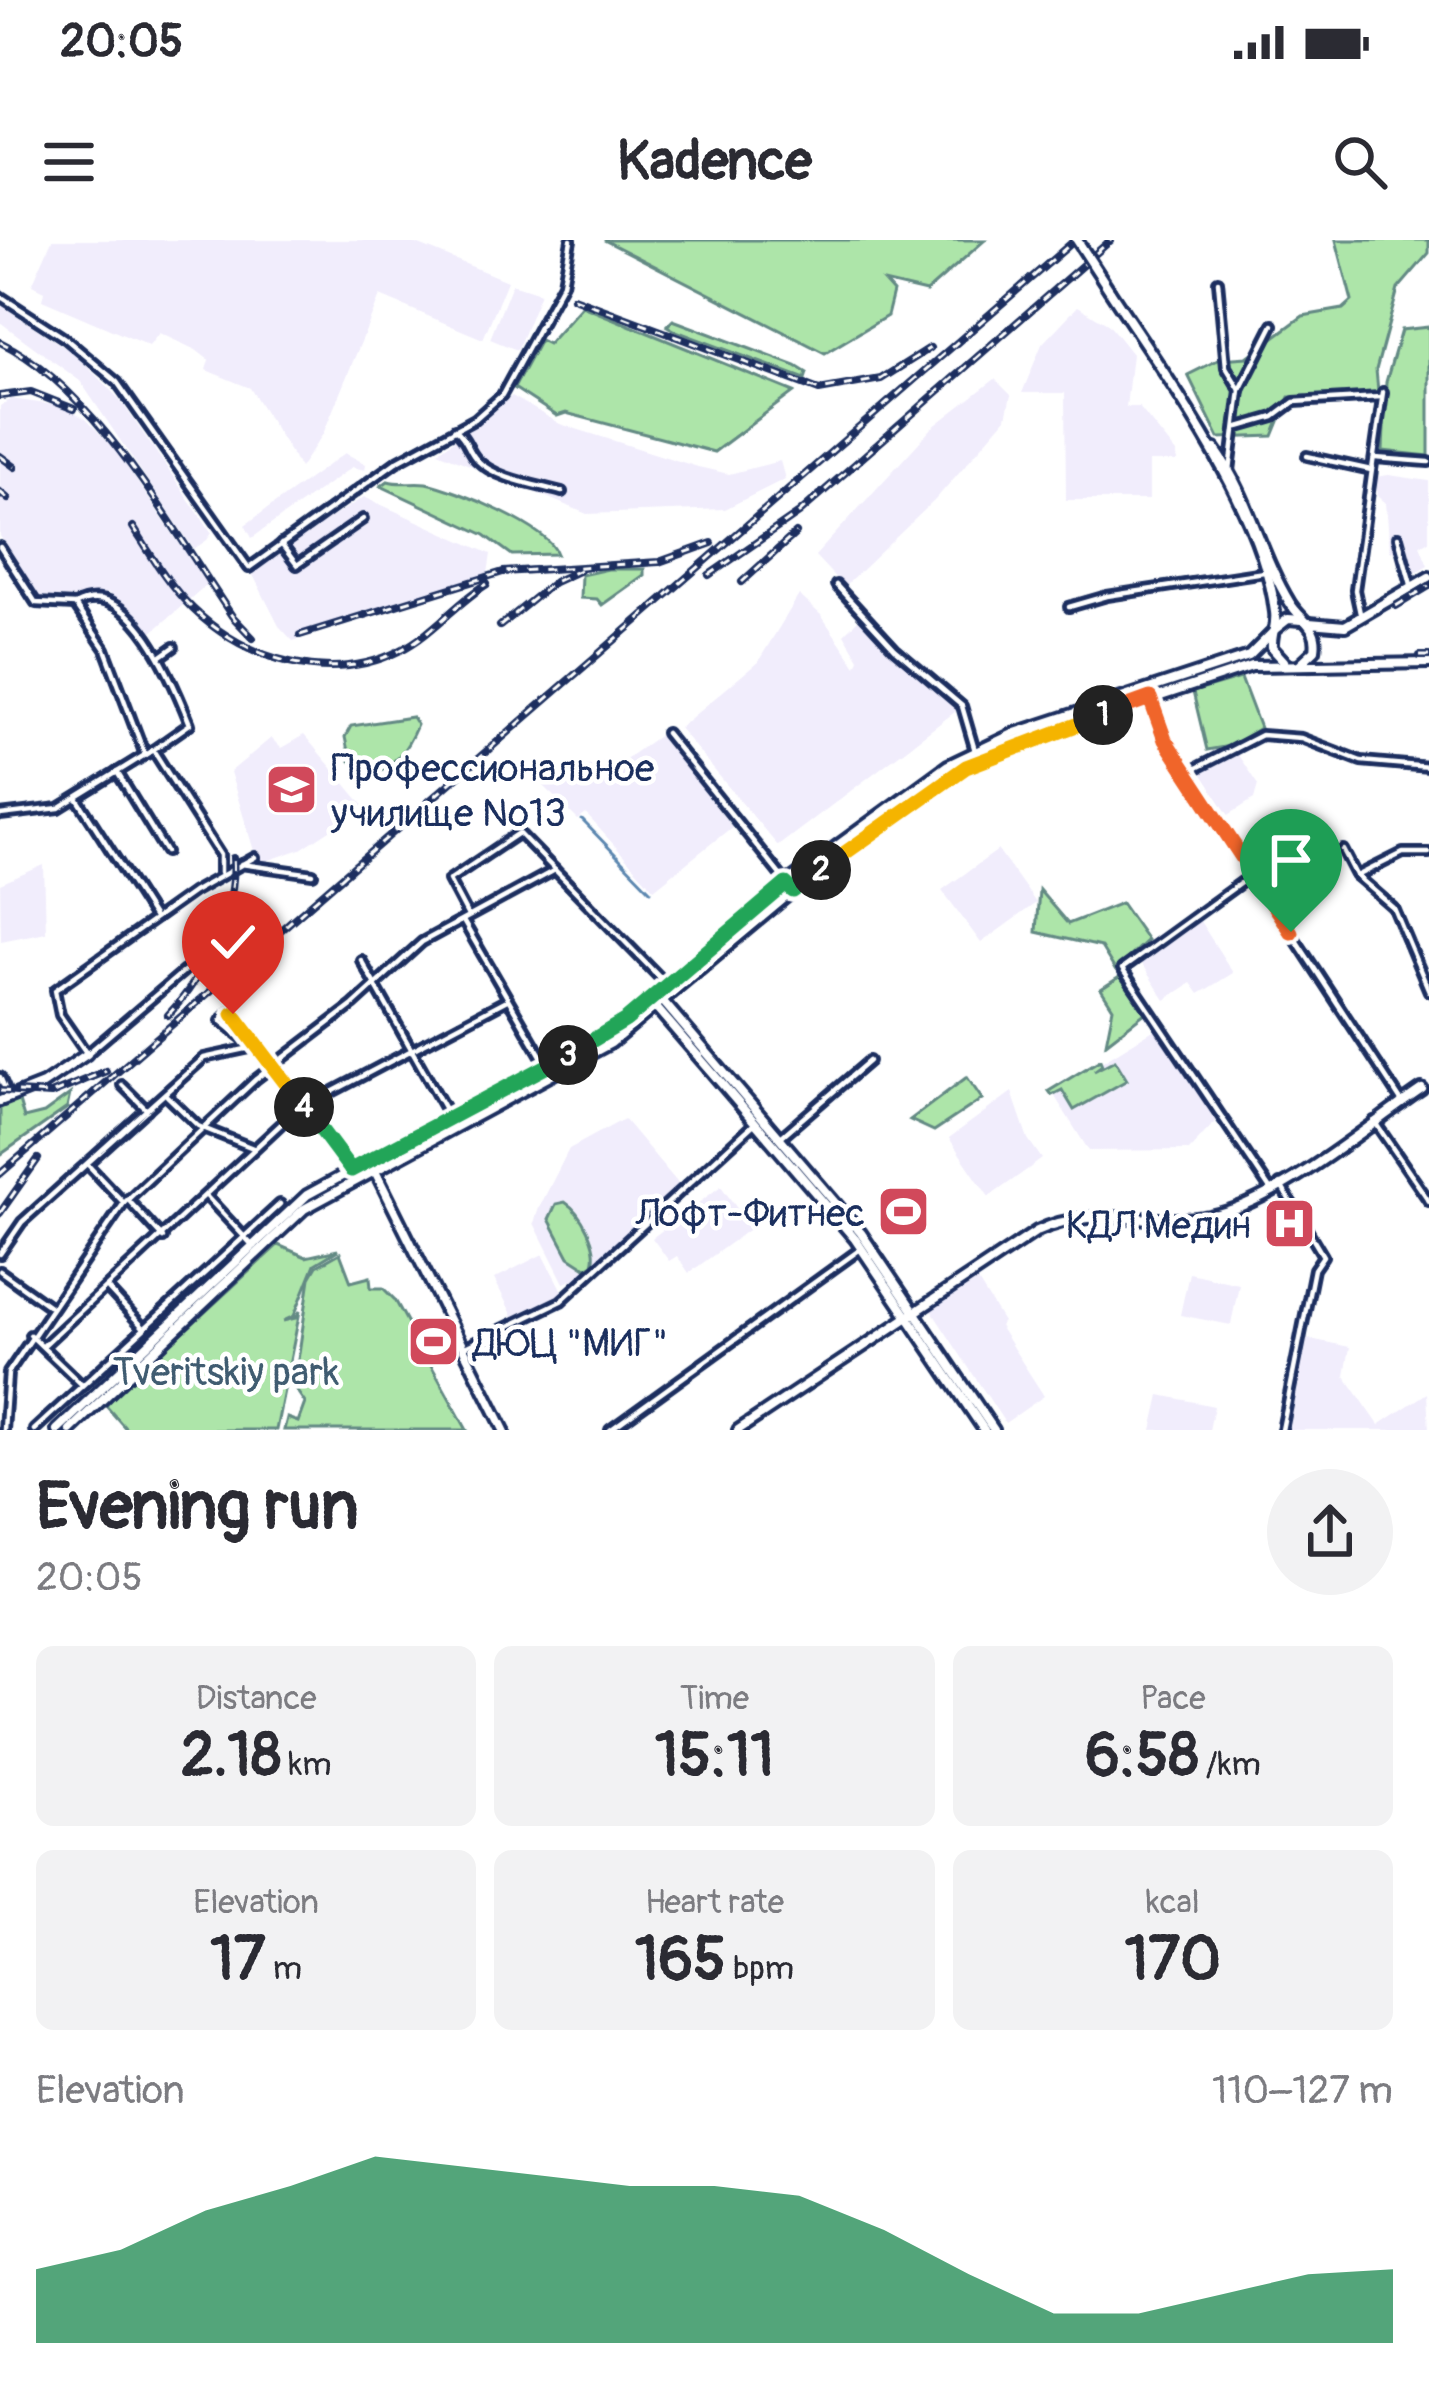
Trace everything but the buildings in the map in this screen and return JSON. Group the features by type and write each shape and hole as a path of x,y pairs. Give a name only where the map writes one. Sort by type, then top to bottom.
{"main road":[{"path":"1077,240 1230,471 1287,599 1306,621 1322,663 1331,667"},
{"path":"1195,422 1265,572 1276,615 1274,652 1292,664"},
{"path":"1292,664 1309,658 1316,646 1429,578"},
{"path":"57,1430 252,1245 351,1170 372,1165 605,1034 656,1000 666,985 789,887 976,756 1249,656 1288,619 1333,628 1350,624"},
{"path":"976,756 1252,666 1427,666"},
{"path":"70,1430 330,1186 610,1043 789,887"},
{"path":"656,1000 862,1248 994,1430"},
{"path":"656,1000 861,1233 984,1430"},
{"path":"4,1100 87,1054"},
{"path":"738,1430 1019,1240 1059,1221 1095,1215 1206,1216 1270,1189 1426,1087"},
{"path":"372,1165 505,1430"}],"street":[{"path":"0,296 66,339 117,382 249,568 397,462 502,395 563,283 571,240"},
{"path":"1218,281 1226,367 1240,390"},
{"path":"1230,471 1240,390 1273,325"},
{"path":"1239,427 1274,417 1294,402 1383,394 1355,590 1361,618"},
{"path":"455,429 468,439 474,459 491,470 562,492"},
{"path":"1307,457 1372,470"},
{"path":"1375,458 1429,462"},
{"path":"281,544 297,565 364,519"},
{"path":"1398,537 1412,588"},
{"path":"0,547 36,604 107,600 149,639 190,724 77,798 51,810 0,815"},
{"path":"1069,607 1107,596 1265,572"},
{"path":"836,585 895,649 962,706 976,756"},
{"path":"75,604 105,649 145,755"},
{"path":"160,657 174,647"},
{"path":"1150,698 1158,727 1186,772 1402,1102"},
{"path":"666,733 789,887"},
{"path":"1186,772 1261,735 1301,738 1360,761 1429,766"},
{"path":"153,750 220,854 220,874"},
{"path":"117,772 166,852"},
{"path":"77,798 154,918"},
{"path":"547,1066 507,1000 449,880 520,832 666,985"},
{"path":"1343,850 1357,876 1394,908 1429,992"},
{"path":"1357,876 1403,853 1429,853"},
{"path":"184,971 87,1054 60,1015 55,990 220,874 255,857"},
{"path":"241,864 313,874"},
{"path":"4,1430 4,1374 126,1202 272,1066 424,940 555,870"},
{"path":"1252,874 1122,969 1270,1189"},
{"path":"361,960 450,1118"},
{"path":"44,1345 303,1106 507,1000"},
{"path":"255,1047 231,1011 221,1021 272,1066 351,1170"},
{"path":"0,1254 22,1222 167,1096 203,1058 255,1047"},
{"path":"781,1137 869,1061"},
{"path":"0,1077 4,1100"},
{"path":"122,1084 147,1110"},
{"path":"167,1096 204,1128 256,1148"},
{"path":"1374,1121 1429,1201"},
{"path":"463,1348 561,1301 599,1272 757,1122"},
{"path":"88,1166 163,1238"},
{"path":"1280,1183 1323,1256 1314,1269 1282,1430"},
{"path":"207,1197 252,1245"},
{"path":"34,1430 280,1204"},
{"path":"610,1430 862,1248"},
{"path":"0,1271 50,1307"},
{"path":"108,1289 143,1327"},
{"path":"30,1335 81,1384"}],"shaded area":[{"path":"52,240 407,240 507,281 483,339 380,296 323,434 300,468 250,388 206,370 209,360 196,350 159,333 149,346 42,300 44,291 32,285"},
{"path":"512,284 540,293 517,350 490,339"},
{"path":"0,304 76,355 120,400 212,533 207,540 194,549 80,381 0,322"},
{"path":"1078,306 1109,325 1132,354 1126,407 1139,407 1176,453 1177,462 1149,462 1149,500 1066,500 1065,393 1022,393 1042,344"},
{"path":"995,379 1011,395 1006,418 935,500 844,587 815,556 933,427"},
{"path":"512,396 560,424 698,467 729,474 780,461 785,479 725,509 587,514 438,452"},
{"path":"11,399 61,406 86,419 116,451 207,584 150,634 108,593 41,601 0,536 0,406"},
{"path":"345,453 366,464 365,470 352,467 252,538 245,525"},
{"path":"1375,477 1429,481 1429,541 1420,545 1428,565 1406,578 1397,553 1390,550 1386,503 1378,496"},
{"path":"364,497 491,554 487,580 293,641 279,626 250,569"},
{"path":"799,595 821,615 856,666 859,659 844,634 861,617 895,658 960,708 778,846 679,728 758,662"},
{"name":"Профессиональное училище №13","path":"304,735 365,807 301,849 258,864 230,772 271,738 281,748"},
{"path":"660,735 732,827 654,889 586,814 578,820 544,786 553,776 609,760 614,767"},
{"path":"1236,752 1258,785 1254,799 1227,816 1199,771"},
{"path":"998,850 1036,903 981,943 942,890"},
{"path":"44,865 46,932 1,941 0,884"},
{"path":"1198,918 1233,973 1199,994 1191,983 1165,1000 1137,957"},
{"path":"1155,1029 1216,1121 1189,1150 1089,1151 1052,1092"},
{"path":"1012,1092 1028,1139 1042,1159 989,1197 949,1138"},
{"path":"624,1119 681,1187 587,1274 564,1283 534,1223 539,1208 569,1149"},
{"path":"721,1186 751,1228 689,1273 677,1256 669,1261 652,1238"},
{"path":"543,1254 564,1295 515,1320 494,1279"},
{"path":"1189,1273 1239,1284 1231,1325 1180,1315"},
{"path":"977,1280 1003,1322 999,1326 1044,1396 1005,1423 931,1310"},
{"path":"1305,1338 1350,1347 1345,1376 1379,1425 1427,1393 1429,1430 1287,1430"},
{"path":"1160,1395 1214,1406 1209,1430 1152,1430"}],"green space":[{"path":"604,240 985,240 926,292 884,282 893,292 887,316 825,353"},
{"path":"1336,240 1429,240 1429,253 1398,289 1376,370 1378,391 1371,397 1289,397 1273,436 1219,438 1188,375 1220,359 1247,357 1303,316 1343,309 1352,301"},
{"path":"582,306 794,392 714,452 566,413 557,416 514,388 540,340 548,344"},
{"path":"673,320 796,366 807,373 805,379 676,331 667,326"},
{"path":"1429,327 1429,456 1383,451 1386,382 1401,330"},
{"path":"388,481 426,483 478,501 538,533 557,554 512,555 485,535 381,486"},
{"path":"644,569 644,575 602,605 597,599 580,598 581,575"},
{"path":"1241,678 1260,728 1230,746 1207,750 1193,692"},
{"path":"412,717 417,725 408,743 386,767 368,776 350,761 345,737 351,726"},
{"path":"1039,890 1068,924 1121,903 1147,940 1115,970 1101,947 1036,932"},
{"path":"1121,976 1145,1013 1106,1043 1113,1008 1101,989"},
{"path":"1100,1060 1102,1065 1094,1071 1115,1060 1127,1080 1074,1110 1062,1090 1052,1095 1049,1091"},
{"path":"967,1077 982,1099 934,1131 910,1120"},
{"path":"70,1094 67,1108 0,1155 0,1107 18,1098 24,1118 44,1113"},
{"path":"565,1202 591,1239 593,1264 586,1268 569,1257 549,1219 556,1204"},
{"name":"Tveritskiy park","path":"278,1245 306,1257 338,1250 315,1264 294,1316 283,1321 296,1318 300,1311 276,1430 127,1430 106,1406"},
{"name":"Tveritskiy park","path":"340,1253 351,1282 370,1277 371,1288 383,1288 395,1300 467,1430 284,1430 287,1418 298,1422 305,1403 294,1387 310,1278 317,1266"}],"waterway":[{"path":"582,820 651,891"}],"railway":[{"path":"0,1174 1075,240"},
{"path":"709,575 799,513 1111,240"},
{"path":"573,298 819,390 881,379 930,348"},
{"path":"0,342 35,363 100,426 232,616 253,638"},
{"path":"0,396 31,392 74,409"},
{"path":"0,456 15,467"},
{"path":"0,492 8,499"},
{"path":"133,527 193,609 238,642 291,662 346,666 399,651 487,584"},
{"path":"742,582 796,533"},
{"path":"300,635 503,572 659,562 712,543"},
{"path":"500,626 554,582 580,570"},
{"path":"1396,606 1429,586"},
{"path":"1420,656 1429,656"},
{"path":"168,1015 216,942 230,899 233,858"},
{"path":"0,1091 51,1094 106,1071"},
{"path":"0,1213 38,1159"}],"place":[{"name":"Профессиональное училище №13","path":"292,789"},
{"name":"Лофт-Фитнес","path":"904,1212"},
{"name":"КДЛ Медин","path":"1290,1224"},
{"name":"ДЮЦ \"МИГ\"","path":"434,1342"}],"route":[{"path":"233,1014 351,1170 605,1034 786,884 793,891 966,767 1024,741 1150,698 1165,740 1291,932"}]}
